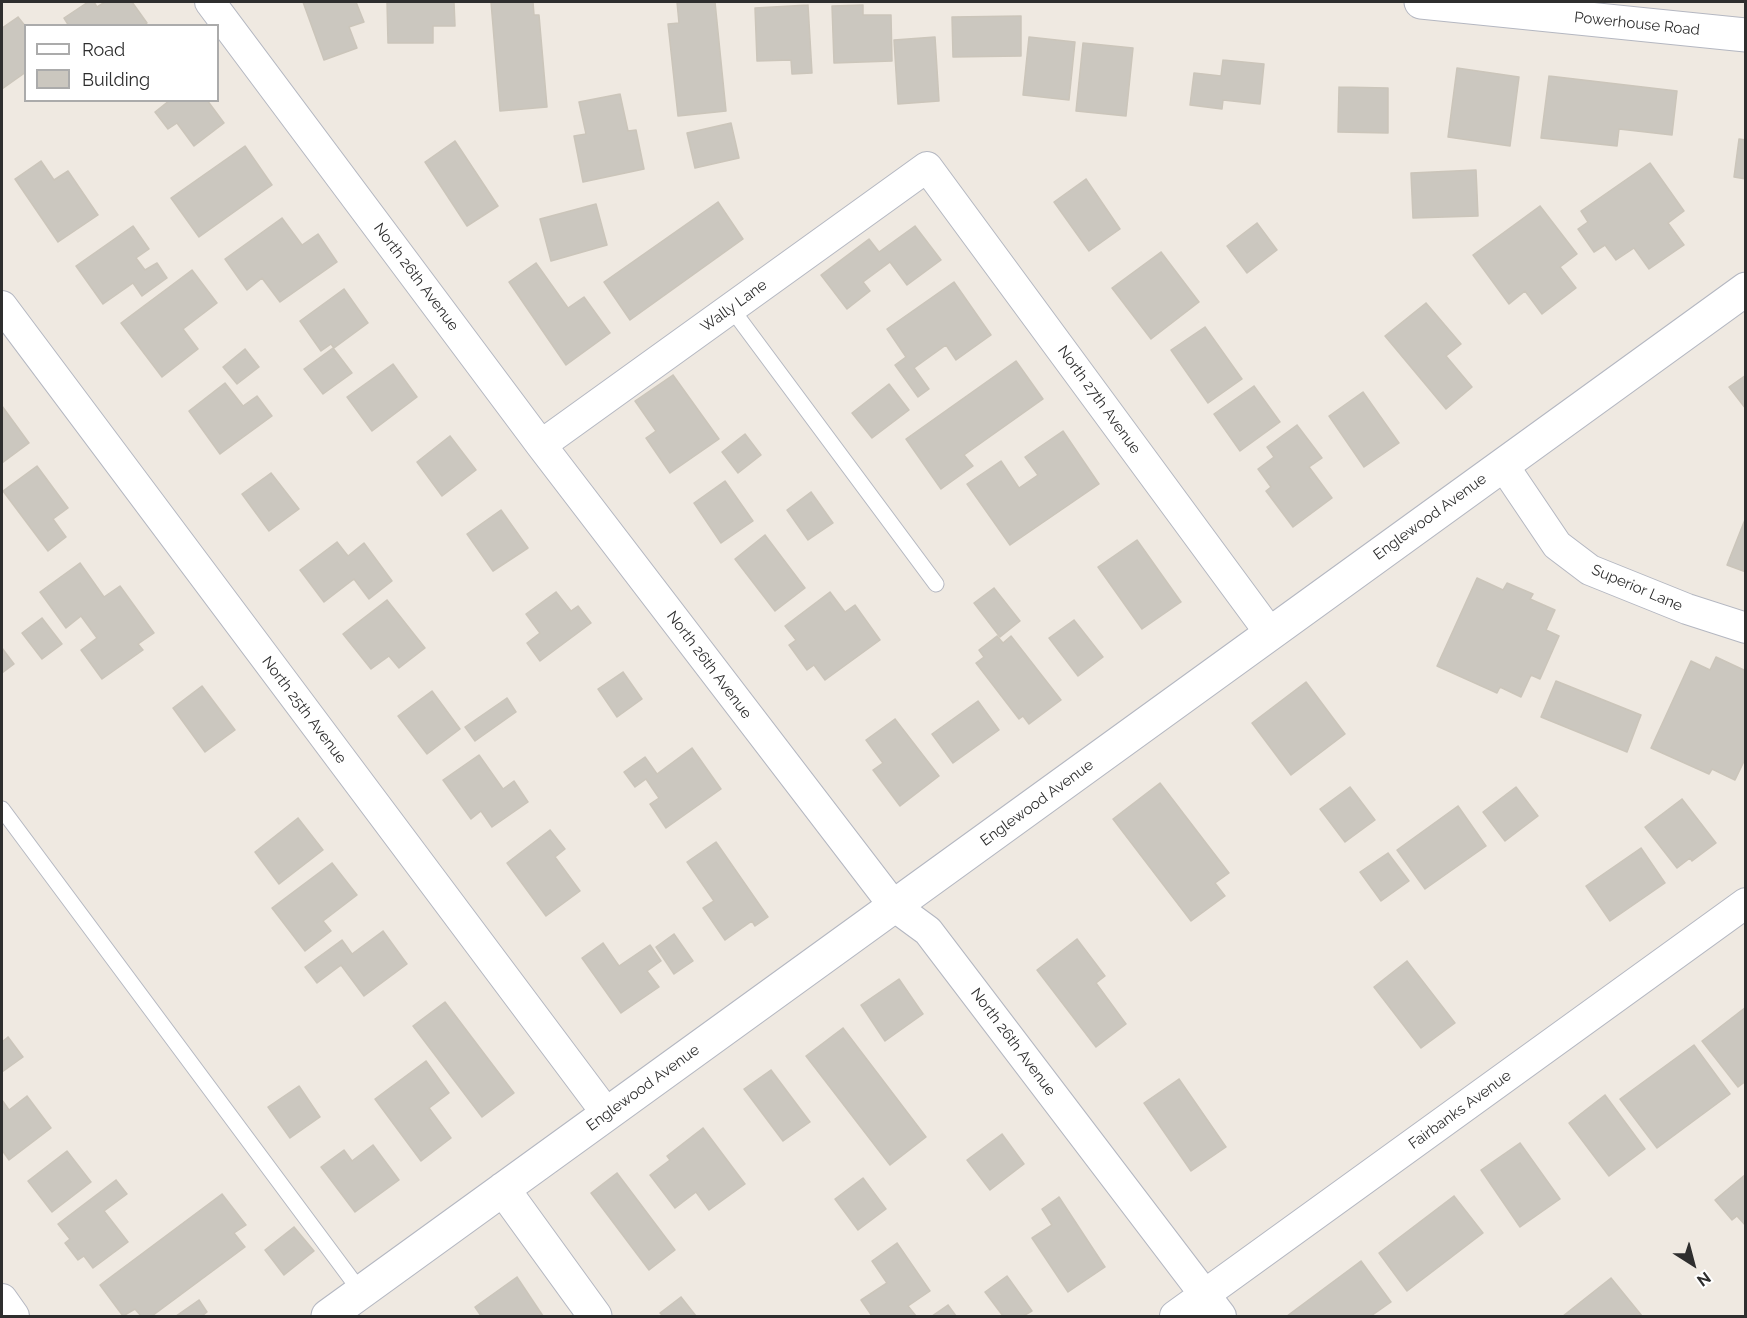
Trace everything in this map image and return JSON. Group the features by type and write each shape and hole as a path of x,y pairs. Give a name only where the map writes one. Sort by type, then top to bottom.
{"street":[{"name":"North 26th Avenue","path":"210,2 541,445 894,906 928,931 1213,1306"},
{"name":"Powerhouse Road","path":"1421,2 1746,35"},
{"name":"Wally Lane","path":"541,445 927,167"},
{"name":"North 27th Avenue","path":"927,167 1270,633"},
{"name":"Englewood Avenue","path":"328,1317 1746,289"},
{"name":"North 25th Avenue","path":"2,306 608,1114"},
{"name":"Superior Lane","path":"1503,465 1557,545 1590,570 1687,609 1746,628"},
{"name":"Fairbanks Avenue","path":"1175,1317 1213,1306 1746,903"},
{"path":"503,1189 595,1317"},
{"path":"2,1299 14,1317"}],"lane":[{"path":"731,308 936,584"},
{"path":"2,809 361,1292"}],"building":[{"path":"88,2 94,2 97,7 105,2 132,2 147,23 68,24 64,18"},
{"path":"303,2 356,2 364,22 349,27 357,48 324,60"},
{"path":"387,2 454,2 455,26 433,26 433,43 388,43"},
{"path":"491,2 533,2 534,15 539,15 547,107 500,111"},
{"path":"677,2 715,2 726,111 678,116 668,24 679,23"},
{"path":"808,5 812,73 792,74 791,60 757,61 755,8"},
{"path":"863,5 863,15 891,15 892,61 834,63 832,6"},
{"path":"1021,16 1021,56 953,57 952,17"},
{"path":"18,17 24,24 24,73 2,89 2,28"},
{"path":"935,37 939,101 898,104 894,40"},
{"path":"1029,37 1075,42 1069,100 1023,95"},
{"path":"1083,43 1133,48 1126,116 1076,111"},
{"path":"1223,60 1264,64 1260,104 1223,100 1222,109 1190,105 1194,73 1221,76"},
{"path":"1457,68 1519,77 1510,146 1448,137"},
{"path":"1549,76 1677,91 1672,135 1619,129 1617,146 1541,138"},
{"path":"1339,87 1388,88 1388,133 1338,132"},
{"path":"620,94 628,131 636,130 644,169 583,182 574,136 586,134 579,102"},
{"path":"168,102 208,102 224,123 194,146 177,123 168,129 155,112"},
{"path":"731,123 739,158 695,168 687,133"},
{"path":"1739,139 1746,140 1746,179 1734,177"},
{"path":"455,141 498,206 467,226 425,162"},
{"path":"245,146 272,185 199,237 171,198"},
{"path":"41,161 54,180 68,171 98,215 58,242 15,179"},
{"path":"1650,163 1684,211 1668,223 1684,245 1649,269 1634,248 1616,260 1605,245 1594,252 1578,229 1588,222 1581,211"},
{"path":"1476,170 1478,216 1413,218 1411,173"},
{"path":"1086,179 1120,229 1089,251 1054,202"},
{"path":"718,202 743,239 630,320 604,282"},
{"path":"596,204 607,245 551,261 540,219"},
{"path":"1540,206 1577,254 1560,267 1576,288 1542,314 1525,291 1509,304 1473,255"},
{"path":"282,218 302,245 318,234 337,262 280,302 262,278 247,290 225,259"},
{"path":"1257,223 1277,250 1247,273 1227,246"},
{"path":"133,226 149,249 136,258 145,270 157,263 167,278 142,296 133,283 103,304 76,266"},
{"path":"915,226 941,260 907,285 890,262 863,282 870,291 847,309 821,275 869,239 879,252"},
{"path":"1161,252 1199,302 1151,339 1112,288"},
{"path":"536,263 568,308 584,297 610,333 566,365 509,282"},
{"path":"192,270 217,303 183,329 198,349 162,377 121,323"},
{"path":"954,282 991,335 956,360 946,345 914,368 929,389 918,397 895,365 906,357 887,329"},
{"path":"344,289 368,323 334,348 331,344 321,351 300,321"},
{"path":"1426,303 1461,344 1446,356 1472,387 1446,409 1385,336"},
{"path":"1205,327 1242,379 1208,403 1171,350"},
{"path":"333,348 352,373 323,394 304,369"},
{"path":"245,349 259,367 237,384 223,367"},
{"path":"1016,361 1043,399 964,455 973,466 941,489 906,439"},
{"path":"393,364 417,397 372,431 347,397"},
{"path":"673,375 719,439 670,473 646,438 656,431 635,401"},
{"path":"1746,375 1746,409 1729,387"},
{"path":"225,383 243,406 257,396 272,416 220,454 189,411"},
{"path":"889,384 909,410 872,438 852,413"},
{"path":"1254,386 1280,422 1240,451 1214,414"},
{"path":"1363,392 1399,443 1364,467 1329,416"},
{"path":"2,406 29,443 2,463"},
{"path":"1297,425 1322,458 1309,467 1332,498 1293,527 1266,491 1271,487 1258,469 1274,457 1267,447"},
{"path":"1063,431 1099,484 1010,545 967,484 1001,461 1019,488 1038,475 1025,457"},
{"path":"745,434 761,455 738,473 722,452"},
{"path":"450,436 476,470 442,496 417,462"},
{"path":"37,466 68,508 53,519 66,537 48,551 3,491"},
{"path":"271,473 299,509 269,531 242,494"},
{"path":"725,481 753,521 721,543 694,503"},
{"path":"811,492 833,523 808,540 787,510"},
{"path":"501,510 528,548 493,571 467,534"},
{"path":"1746,517 1746,572 1727,565"},
{"path":"765,535 805,588 775,611 735,559"},
{"path":"1137,540 1181,602 1142,629 1098,567"},
{"path":"337,542 348,556 364,543 392,581 369,599 354,579 324,602 300,570"},
{"path":"80,563 104,597 120,586 154,633 138,644 143,650 102,679 81,650 97,638 81,616 66,628 40,592"},
{"path":"1477,578 1503,590 1507,583 1533,594 1530,599 1555,610 1546,630 1559,636 1540,679 1531,675 1521,697 1500,687 1497,693 1437,666"},
{"path":"994,588 1020,621 1000,637 974,603"},
{"path":"556,592 571,611 578,606 591,623 540,661 527,643 540,633 526,614"},
{"path":"830,592 845,612 855,605 880,640 825,680 814,665 807,670 789,645 796,640 785,626"},
{"path":"387,600 425,648 399,668 389,656 371,669 343,634"},
{"path":"42,618 62,644 42,659 22,633"},
{"path":"1074,620 1103,657 1078,676 1049,638"},
{"path":"997,636 1003,643 1011,636 1061,700 1029,724 1023,716 1019,719 976,663 984,657 979,650"},
{"path":"2,648 14,664 2,673"},
{"path":"1716,657 1746,671 1746,757 1735,780 1712,769 1709,774 1651,748 1691,661 1710,670"},
{"path":"623,672 642,699 617,717 598,689"},
{"path":"1556,681 1641,715 1627,752 1541,717"},
{"path":"1306,682 1345,734 1291,775 1252,723"},
{"path":"202,686 235,730 205,752 173,708"},
{"path":"432,691 460,729 427,754 398,716"},
{"path":"507,698 516,712 475,741 465,727"},
{"path":"978,701 999,730 953,763 932,734"},
{"path":"895,719 939,776 900,806 873,770 883,763 866,740"},
{"path":"692,748 721,789 666,828 650,804 659,798 646,779 635,787 624,772 645,757 657,774"},
{"path":"479,755 503,789 514,781 528,802 492,827 481,811 471,819 443,780"},
{"path":"1160,783 1229,873 1215,883 1225,896 1191,921 1113,819"},
{"path":"1350,787 1375,820 1345,842 1320,809"},
{"path":"1516,787 1538,816 1505,841 1483,812"},
{"path":"1682,799 1716,843 1692,861 1690,858 1677,868 1645,827"},
{"path":"1458,806 1486,846 1425,889 1397,850"},
{"path":"298,818 323,850 279,884 255,852"},
{"path":"550,830 565,849 555,857 580,891 546,916 507,863"},
{"path":"716,842 768,917 755,926 752,921 725,940 703,908 714,901 687,862"},
{"path":"1641,848 1665,883 1610,921 1586,886"},
{"path":"1388,853 1409,881 1381,901 1360,872"},
{"path":"332,863 357,895 323,921 331,931 305,951 272,908"},
{"path":"383,931 407,964 364,996 341,965 317,983 305,967 342,940 352,954"},
{"path":"674,934 693,961 674,974 656,947"},
{"path":"1077,939 1105,976 1096,983 1126,1024 1096,1047 1037,970"},
{"path":"603,943 619,966 650,945 661,961 647,971 659,987 621,1013 582,958"},
{"path":"1407,961 1455,1023 1421,1048 1374,987"},
{"path":"899,979 923,1014 885,1041 861,1005"},
{"path":"445,1002 514,1093 482,1117 413,1026"},
{"path":"1746,1007 1746,1081 1738,1087 1702,1041"},
{"path":"843,1028 926,1137 890,1165 806,1056"},
{"path":"8,1037 23,1057 2,1072 2,1042"},
{"path":"1694,1045 1730,1094 1657,1148 1620,1099"},
{"path":"426,1061 449,1093 429,1108 451,1138 421,1161 375,1099"},
{"path":"771,1070 810,1122 783,1141 744,1089"},
{"path":"1179,1079 1226,1147 1191,1171 1144,1103"},
{"path":"299,1086 320,1117 290,1138 268,1107"},
{"path":"1605,1095 1645,1149 1609,1176 1569,1123"},
{"path":"27,1096 51,1128 9,1160 2,1150 2,1100 9,1110"},
{"path":"703,1128 745,1184 709,1210 696,1192 675,1208 650,1175 670,1160 667,1156"},
{"path":"1002,1134 1024,1164 990,1190 967,1160"},
{"path":"1520,1143 1560,1199 1520,1227 1481,1170"},
{"path":"373,1145 399,1180 355,1212 321,1167 344,1150 352,1161"},
{"path":"67,1151 91,1182 52,1212 28,1181"},
{"path":"617,1173 675,1250 649,1270 591,1193"},
{"path":"1746,1174 1746,1226 1737,1216 1732,1220 1715,1200"},
{"path":"863,1178 886,1209 858,1230 835,1199"},
{"path":"116,1180 127,1194 104,1211 128,1242 93,1268 84,1256 78,1260 65,1243 70,1239 58,1224"},
{"path":"222,1194 246,1225 234,1233 245,1247 152,1316 141,1316 135,1309 123,1316 100,1285"},
{"path":"1454,1196 1483,1233 1407,1291 1379,1253"},
{"path":"1059,1197 1105,1267 1068,1292 1032,1238 1052,1225 1042,1209"},
{"path":"294,1227 314,1251 284,1275 265,1250"},
{"path":"897,1243 930,1291 908,1306 916,1316 872,1316 861,1300 887,1283 872,1261"},
{"path":"1361,1261 1391,1302 1371,1316 1287,1316"},
{"path":"1007,1276 1032,1311 1023,1316 1003,1316 985,1292"},
{"path":"517,1277 543,1316 481,1316 475,1307"},
{"path":"1611,1278 1642,1316 1563,1316"},
{"path":"681,1297 696,1316 663,1316 660,1313"},
{"path":"199,1300 207,1312 202,1316 176,1316"},
{"path":"948,1305 956,1316 932,1316"}]}
